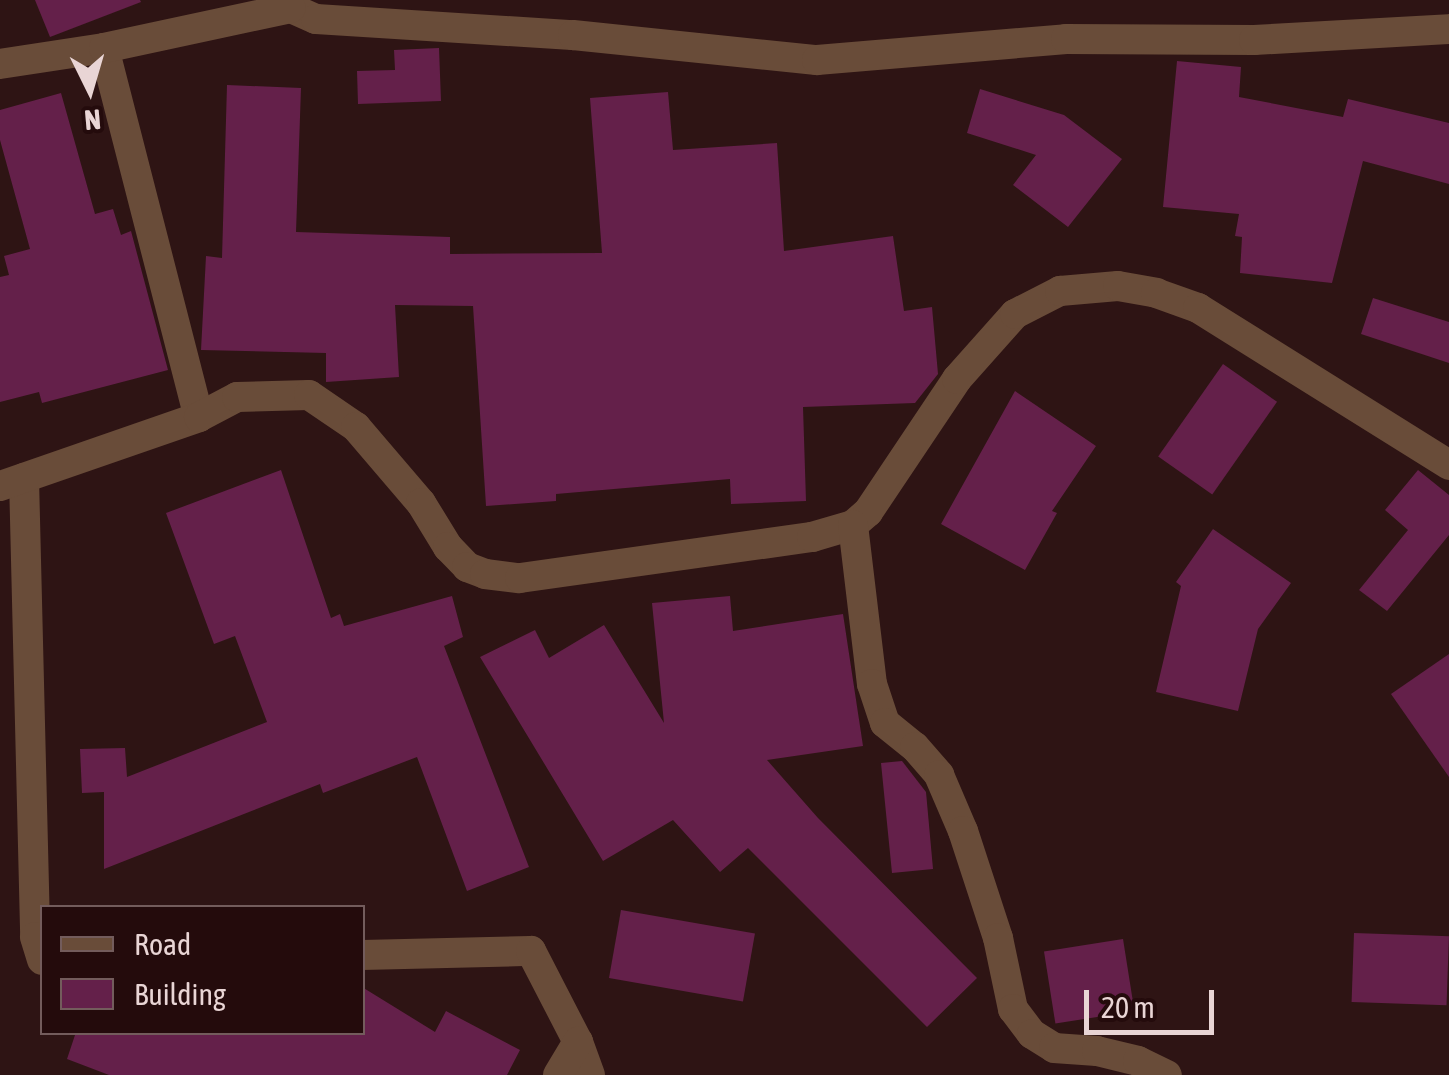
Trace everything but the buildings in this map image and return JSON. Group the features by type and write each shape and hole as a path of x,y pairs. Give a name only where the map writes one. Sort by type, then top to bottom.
{"street":[{"path":"0,64 104,48 288,4 316,19 573,36 817,60 1066,39 1254,40 1449,29"},
{"path":"104,48 199,417"},
{"path":"40,954 35,938 12,482 199,417 237,397 310,395 356,427 421,503 448,547 467,567 484,574 520,578 812,537 853,525 868,512 957,379 1014,314 1060,291 1118,286 1156,293 1198,308 1449,465"},
{"path":"853,525 872,684 885,723 915,747 939,775 963,831 998,938 1013,1008 1032,1034 1054,1048 1138,1060 1167,1075"},
{"path":"365,955 531,951 578,1042 590,1075"},
{"path":"558,1075 578,1042"}]}
